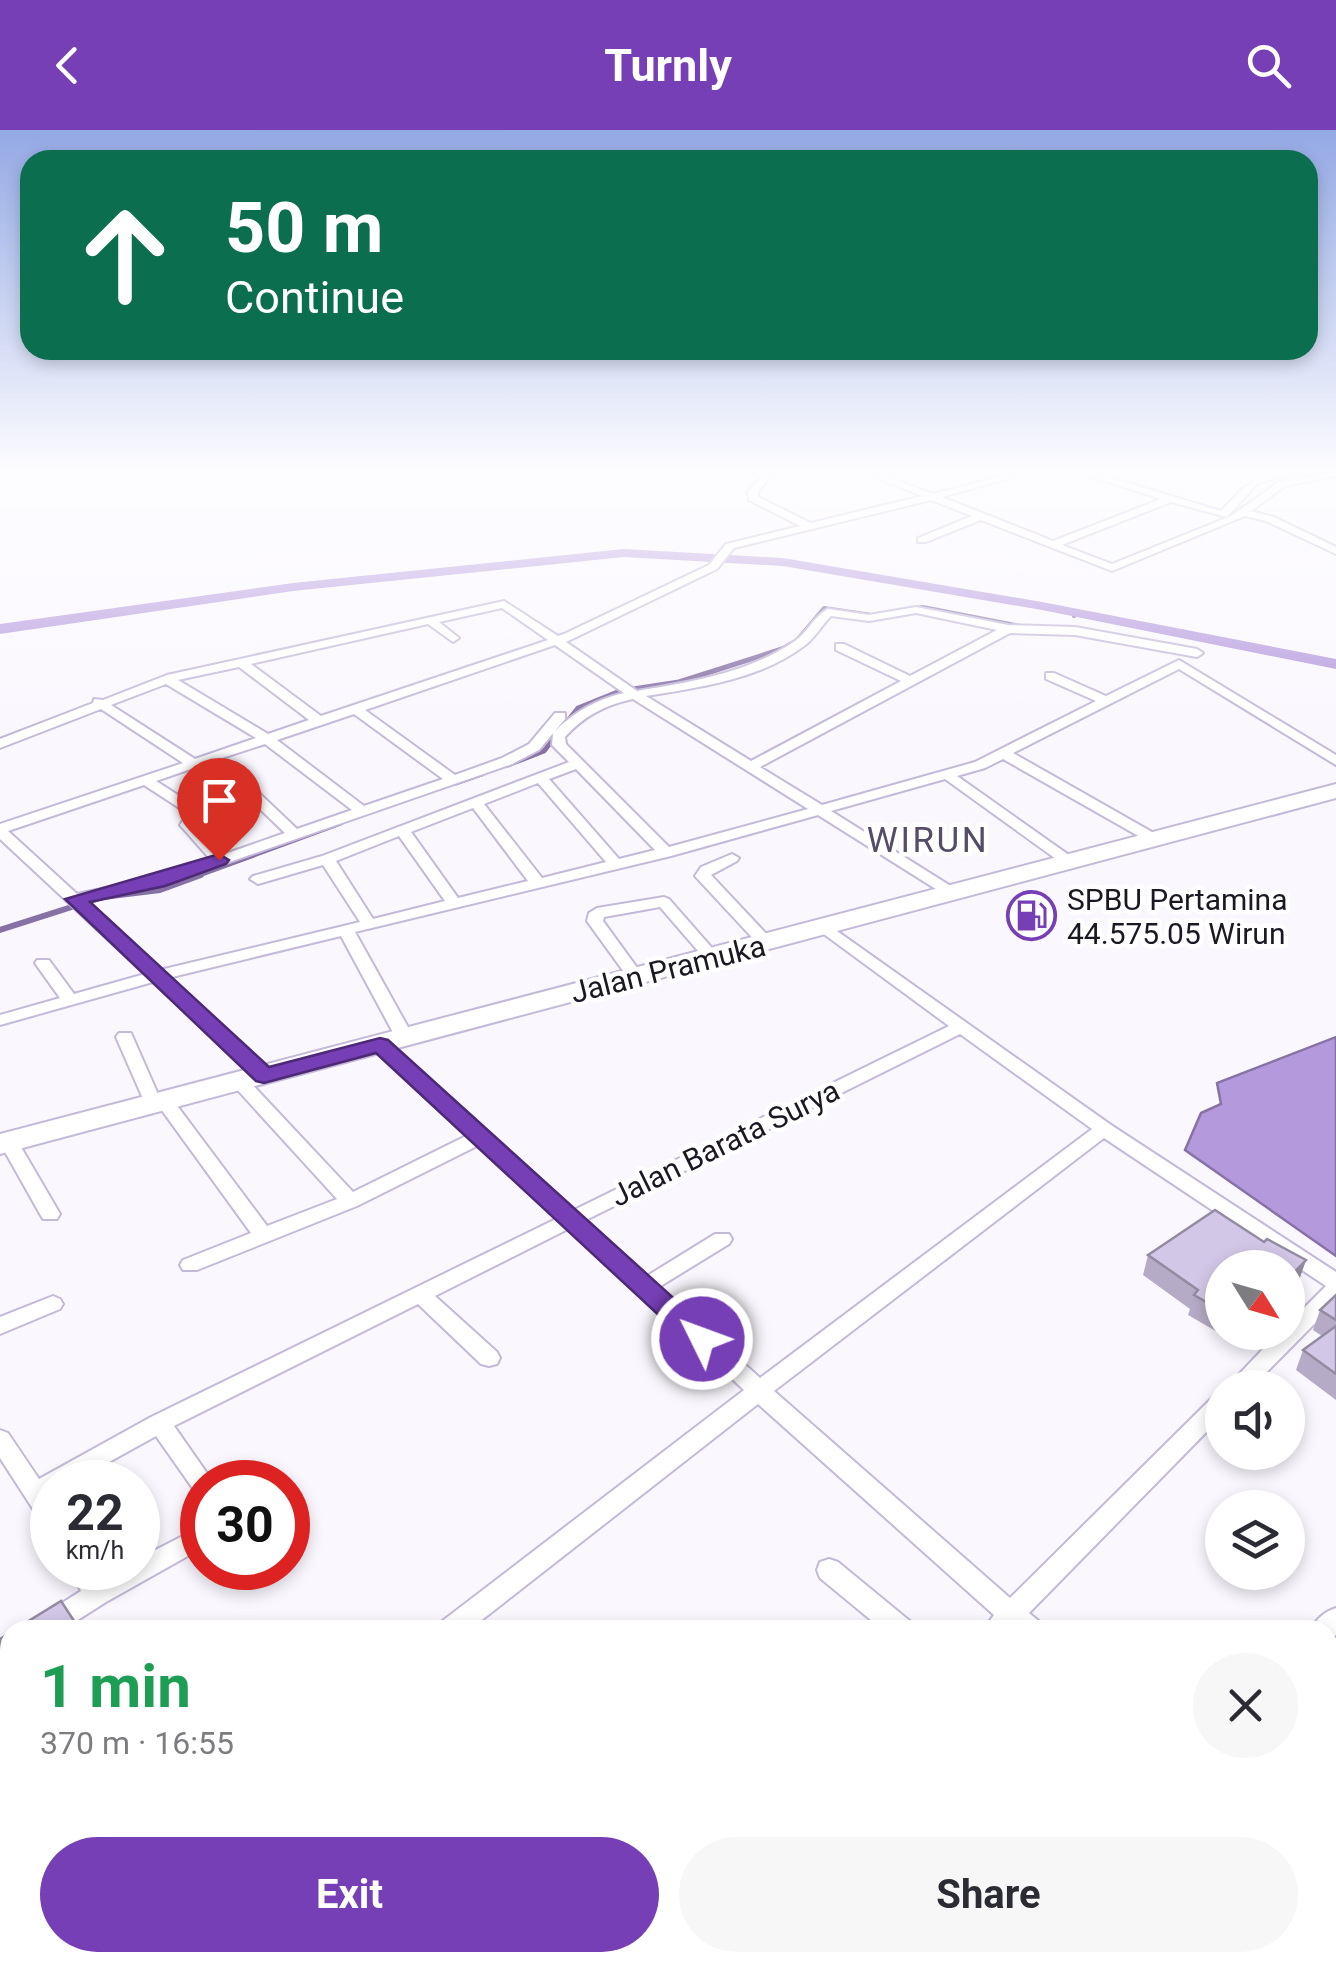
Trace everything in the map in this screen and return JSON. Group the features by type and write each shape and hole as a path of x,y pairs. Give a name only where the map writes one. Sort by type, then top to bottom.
{"main road":[{"name":"Jalan Pramuka","path":"4,1143 711,956 827,929 1336,791"}],"street":[{"path":"350,1201 252,1079 160,975 0,830 556,641 637,607 717,564 723,557"},
{"path":"1081,557 1094,562 1114,557"},
{"path":"0,744 98,702 167,679 504,604 627,689 952,893"},
{"path":"0,1020 160,975 666,853 946,774 1005,754 1197,652 1075,630 1008,629 911,610 868,618 828,612 800,644 735,669 720,665 575,705 524,753 158,882 79,902"},
{"path":"432,621 453,638"},
{"path":"750,767 1008,629"},
{"path":"840,647 912,682"},
{"path":"240,662 320,722"},
{"path":"1179,664 1336,761"},
{"path":"1050,676 1106,701"},
{"path":"167,679 270,740 362,811"},
{"path":"627,689 582,711 558,736 559,745 666,853"},
{"path":"98,702 194,764"},
{"path":"358,710 452,780"},
{"path":"1005,754 1154,839"},
{"path":"214,758 295,835"},
{"path":"258,879 327,859 578,763"},
{"path":"946,774 1068,861"},
{"path":"540,777 614,863"},
{"path":"146,780 190,810 193,816 187,824 219,860"},
{"path":"476,802 537,882"},
{"path":"402,830 454,903"},
{"path":"732,858 706,870 703,876 766,943"},
{"path":"327,859 369,924"},
{"path":"635,976 595,921 597,913 664,902 711,956"},
{"path":"827,929 1104,1129 1336,1285 1254,1370"},
{"path":"93,1460 159,1423 572,1219 480,1138 393,1041 346,930"},
{"path":"43,963 72,1001"},
{"name":"Jalan Barata Surya","path":"961,1027 572,1219 1008,1620"},
{"path":"125,1037 160,1104 262,1234"},
{"path":"470,1620 758,1391 1104,1129"},
{"path":"190,1264 350,1201 480,1138"},
{"path":"4,1143 50,1214"},
{"path":"644,1287 722,1239"},
{"path":"420,1294 488,1358"},
{"path":"0,1326 53,1304"},
{"path":"1018,1620 1205,1420"},
{"path":"159,1423 186,1460"},
{"path":"0,1439 30,1483"},
{"path":"57,1620 180,1548"},
{"path":"829,1570 890,1620"},
{"path":"95,1590 97,1594"}],"shaded area":[{"path":"1336,1037 1336,1256 1185,1150 1201,1113 1221,1104 1217,1083"}],"building":[{"path":"1215,1210 1264,1242 1267,1239 1287,1250 1205,1250 1205,1301 1194,1295 1198,1290 1148,1255"},
{"path":"1336,1295 1336,1320 1320,1310"},
{"path":"1336,1326 1336,1374 1303,1350"},
{"path":"61,1601 73,1620 30,1620"}],"waterway":[{"path":"0,629 293,587 586,557"},
{"path":"693,557 783,562 1042,606 1336,664"},
{"path":"781,649 797,640 824,608 872,615 923,607 1025,627"},
{"path":"1074,616 1080,613"},
{"path":"508,765 544,751 578,708 620,691 679,682 781,649"},
{"path":"456,783 482,774"},
{"path":"194,877 341,823"},
{"path":"0,930 103,897 160,890 201,875"}],"place":[{"name":"SPBU Pertamina 44.575.05 Wirun","path":"1032,916"}],"district":[{"name":"WIRUN","path":"928,840"}],"route":[{"path":"219,860 158,882 76,899 264,1076 380,1045 702,1339"}]}
